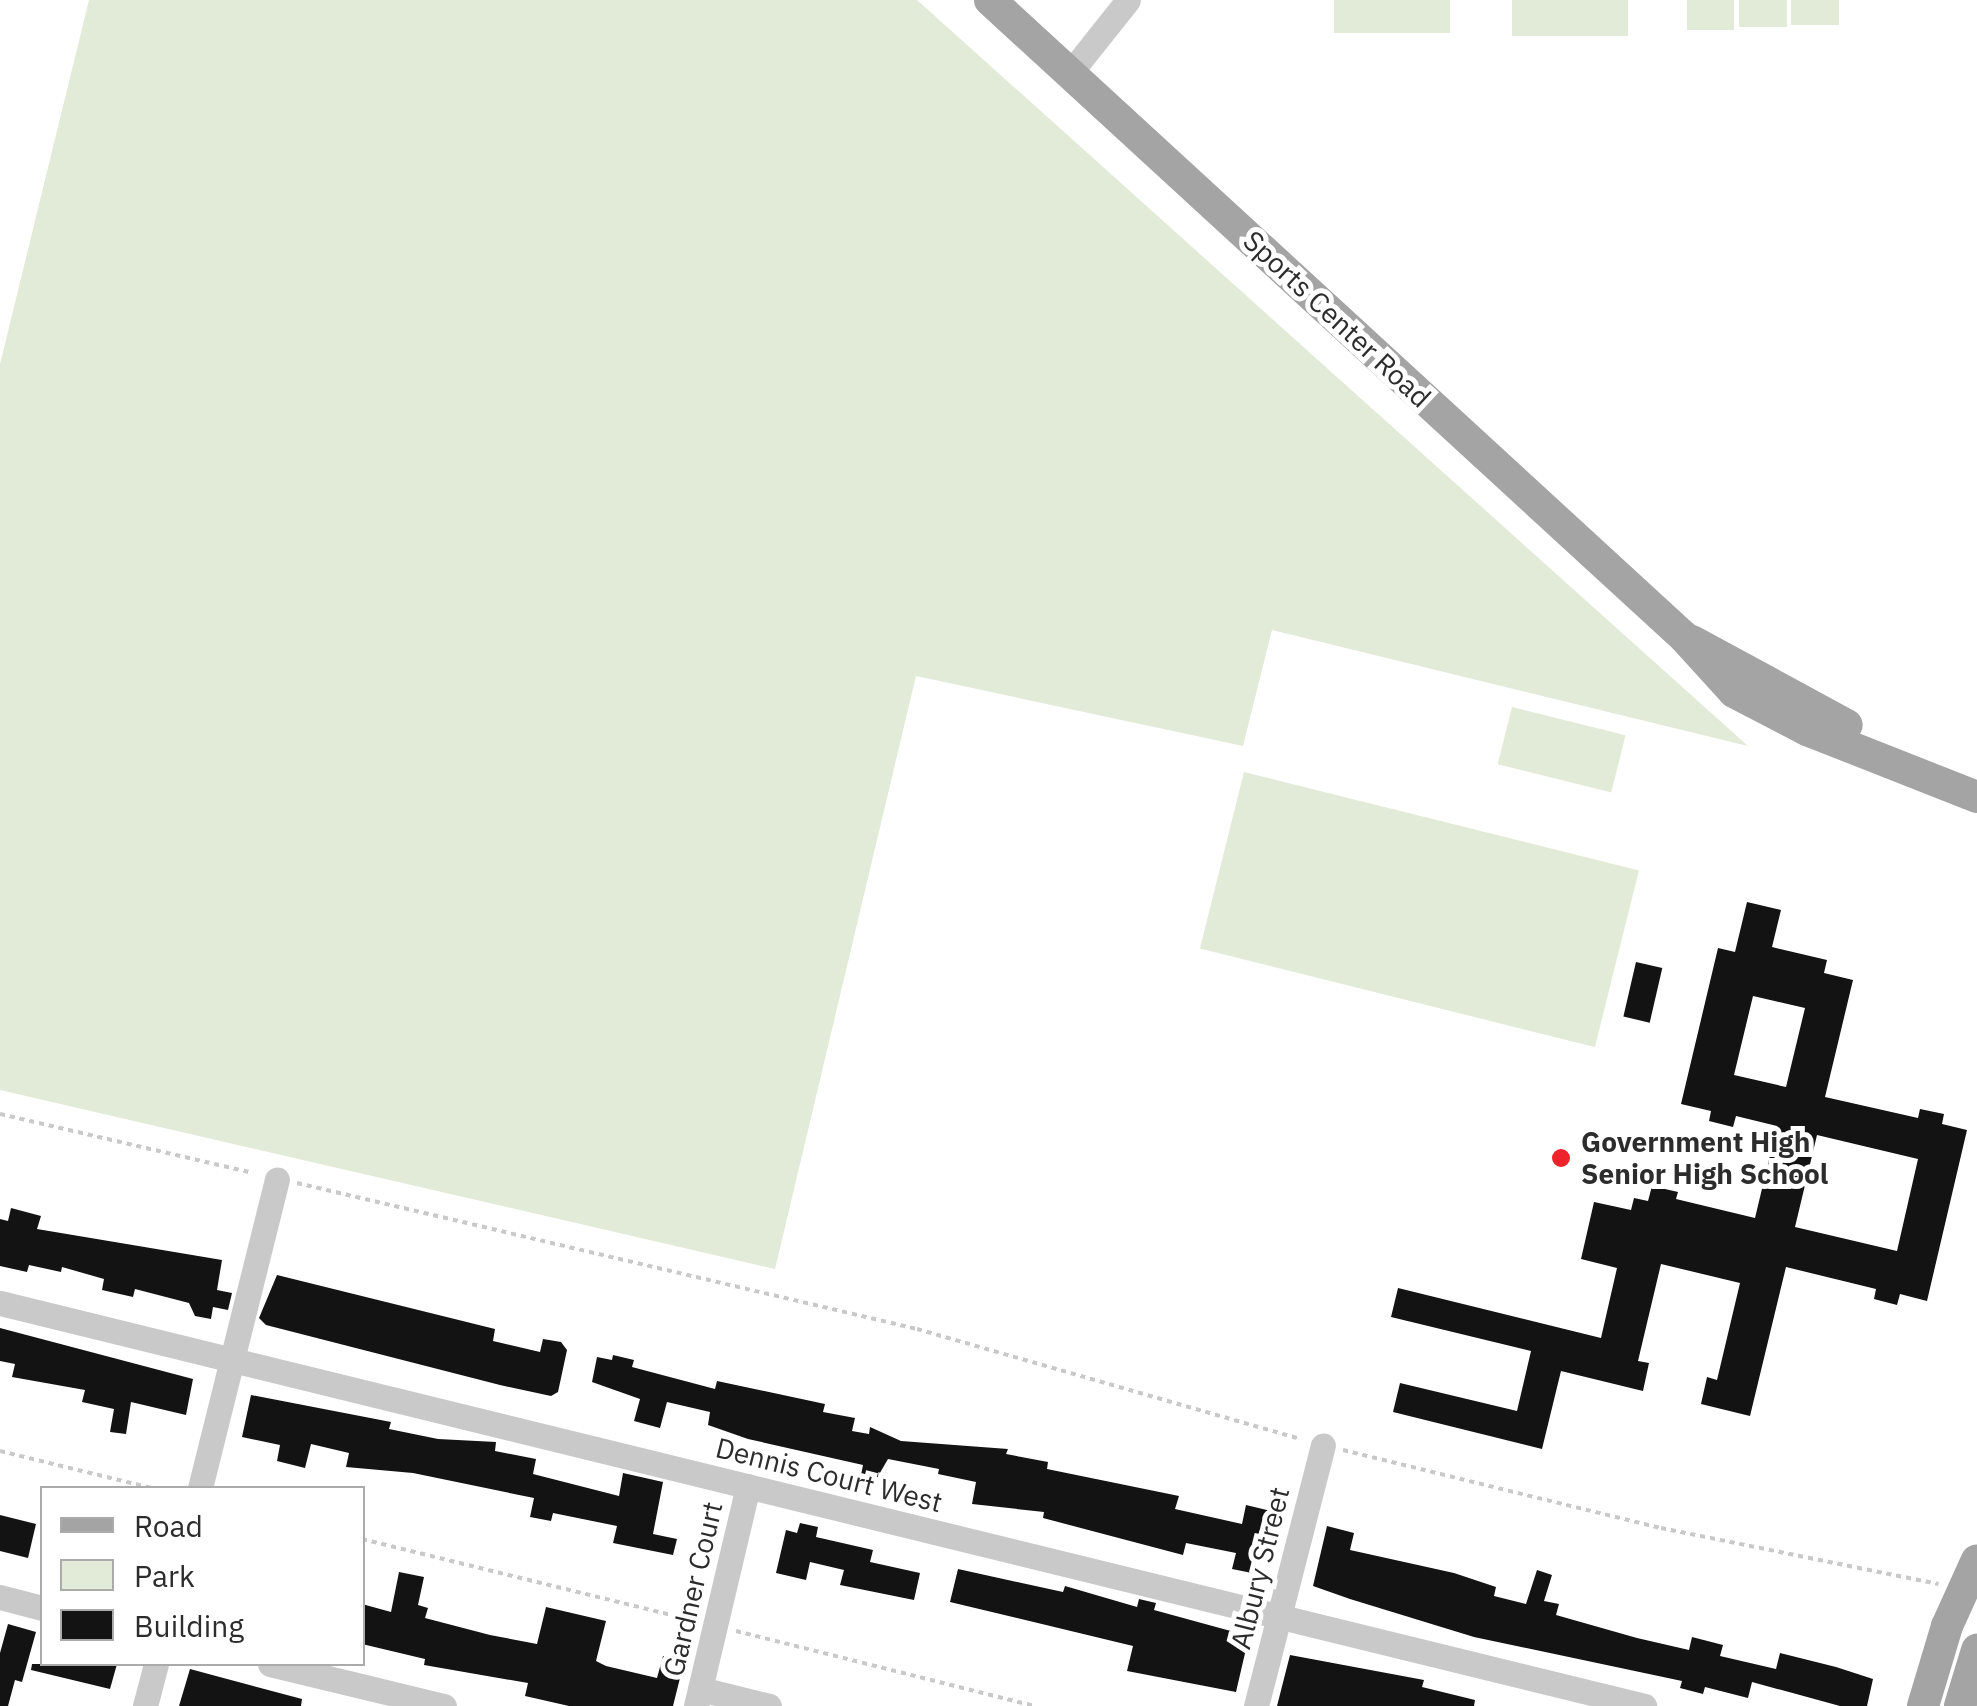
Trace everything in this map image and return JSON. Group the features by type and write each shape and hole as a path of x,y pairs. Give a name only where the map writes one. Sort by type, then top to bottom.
{"main road":[{"name":"Sports Center Road","path":"990,0 1684,637 1734,692 1766,710 1977,796"},
{"name":"Sports Center Road","path":"1684,637 1833,718 1977,777"},
{"path":"1923,1706 1970,1575"},
{"path":"1960,1706 1977,1650"}],"street":[{"path":"1070,74 1128,0"},
{"path":"200,1486 277,1179"},
{"name":"Dennis Court West","path":"0,1303 1644,1706"},
{"name":"Albury Street","path":"1256,1706 1323,1445"},
{"name":"Gardner Court","path":"698,1697 748,1486"},
{"path":"0,1598 40,1608"},
{"path":"145,1706 155,1666"},
{"path":"276,1666 369,1697 444,1706"},
{"path":"698,1697 769,1706"}],"path":[{"path":"0,1114 590,1247 917,1328 1323,1445 1661,1528 1970,1575"},
{"path":"0,1451 144,1486"},
{"path":"365,1540 1036,1706"}],"green space":[{"path":"89,0 917,0 1748,746 1272,630 1243,746 916,676 775,1269 0,1090 0,364"},
{"path":"1334,0 1450,0 1450,33 1334,33"},
{"path":"1512,0 1628,0 1628,36 1512,36"},
{"path":"1687,0 1734,0 1734,30 1687,30"},
{"path":"1739,0 1787,0 1787,27 1739,27"},
{"path":"1791,0 1839,0 1839,25 1791,25"},
{"path":"1512,707 1626,735 1611,793 1498,764"},
{"path":"1244,772 1639,870 1595,1047 1200,949"}],"building":[{"path":"1747,902 1781,910 1772,947 1827,960 1824,973 1853,980 1825,1097 1918,1118 1920,1109 1944,1114 1942,1124 1967,1130 1927,1301 1900,1294 1897,1305 1874,1299 1876,1289 1786,1267 1750,1416 1701,1404 1707,1377 1717,1380 1740,1283 1661,1264 1638,1361 1649,1363 1643,1391 1561,1371 1542,1449 1393,1412 1400,1383 1517,1411 1531,1351 1391,1317 1398,1288 1601,1338 1617,1268 1581,1259 1594,1202 1631,1210 1634,1198 1648,1201 1652,1186 1678,1192 1676,1199 1755,1218 1777,1126 1736,1116 1733,1127 1709,1121 1711,1111 1681,1104 1718,948 1735,952","holes":["1753,996 1805,1008 1786,1087 1734,1075","1817,1135 1918,1159 1897,1251 1795,1227"]},
{"path":"1636,962 1662,968 1650,1023 1623,1017"},
{"path":"11,1208 41,1216 37,1229 222,1260 217,1290 232,1293 228,1310 213,1307 211,1319 195,1316 189,1303 135,1289 133,1297 102,1290 104,1279 62,1267 61,1272 29,1265 27,1272 0,1266 0,1219 8,1221"},
{"path":"277,1275 495,1329 493,1341 540,1352 543,1339 561,1342 567,1350 558,1392 551,1396 500,1385 266,1325 259,1318"},
{"path":"0,1328 193,1379 186,1415 131,1402 126,1434 110,1432 114,1409 82,1402 85,1390 12,1377 15,1364 0,1361"},
{"path":"613,1355 634,1360 632,1367 715,1389 717,1381 825,1404 823,1412 855,1418 852,1431 869,1434 870,1427 901,1441 1008,1449 1006,1454 1048,1462 1047,1469 1179,1496 1175,1509 1242,1524 1246,1505 1271,1511 1257,1574 1232,1569 1236,1553 1186,1543 1183,1555 1043,1518 1044,1512 972,1504 976,1482 938,1474 939,1469 888,1459 877,1478 861,1475 863,1465 748,1439 708,1425 710,1412 667,1402 660,1428 634,1421 640,1399 592,1382 597,1357 612,1360"},
{"path":"251,1395 391,1422 389,1429 438,1439 496,1442 495,1451 536,1459 533,1474 619,1496 623,1473 663,1482 653,1534 677,1539 673,1555 613,1543 617,1526 553,1513 551,1521 530,1517 534,1498 413,1473 346,1467 349,1453 311,1444 305,1468 277,1461 280,1445 242,1437"},
{"path":"0,1515 36,1524 28,1558 0,1551"},
{"path":"800,1523 818,1527 816,1537 873,1550 870,1562 920,1573 914,1600 840,1585 844,1570 810,1562 806,1580 776,1573 786,1530 797,1533"},
{"path":"1327,1526 1354,1533 1350,1550 1454,1573 1496,1587 1494,1596 1526,1604 1537,1570 1552,1575 1544,1601 1559,1604 1556,1615 1637,1638 1689,1650 1692,1637 1723,1645 1720,1656 1776,1669 1780,1653 1873,1679 1867,1706 1840,1706 1752,1682 1748,1698 1705,1687 1703,1694 1680,1688 1682,1681 1474,1637 1350,1599 1313,1586"},
{"path":"958,1569 1063,1592 1065,1586 1137,1607 1139,1599 1156,1603 1154,1610 1249,1636 1236,1692 1127,1671 1133,1646 950,1602"},
{"path":"399,1572 424,1577 418,1605 428,1608 425,1618 490,1635 537,1644 546,1607 606,1621 596,1661 657,1678 663,1656 684,1662 673,1706 569,1706 525,1696 528,1683 424,1665 425,1659 365,1645 365,1605 391,1612"},
{"path":"8,1624 36,1632 22,1682 15,1680 8,1706 0,1706 0,1653"},
{"path":"1290,1655 1424,1680 1422,1687 1475,1700 1474,1706 1277,1706"},
{"path":"32,1664 116,1666 110,1689 31,1670"},
{"path":"190,1669 302,1699 301,1706 179,1706"}],"place":[{"name":"Government High Senior High School","path":"1561,1158"}]}
